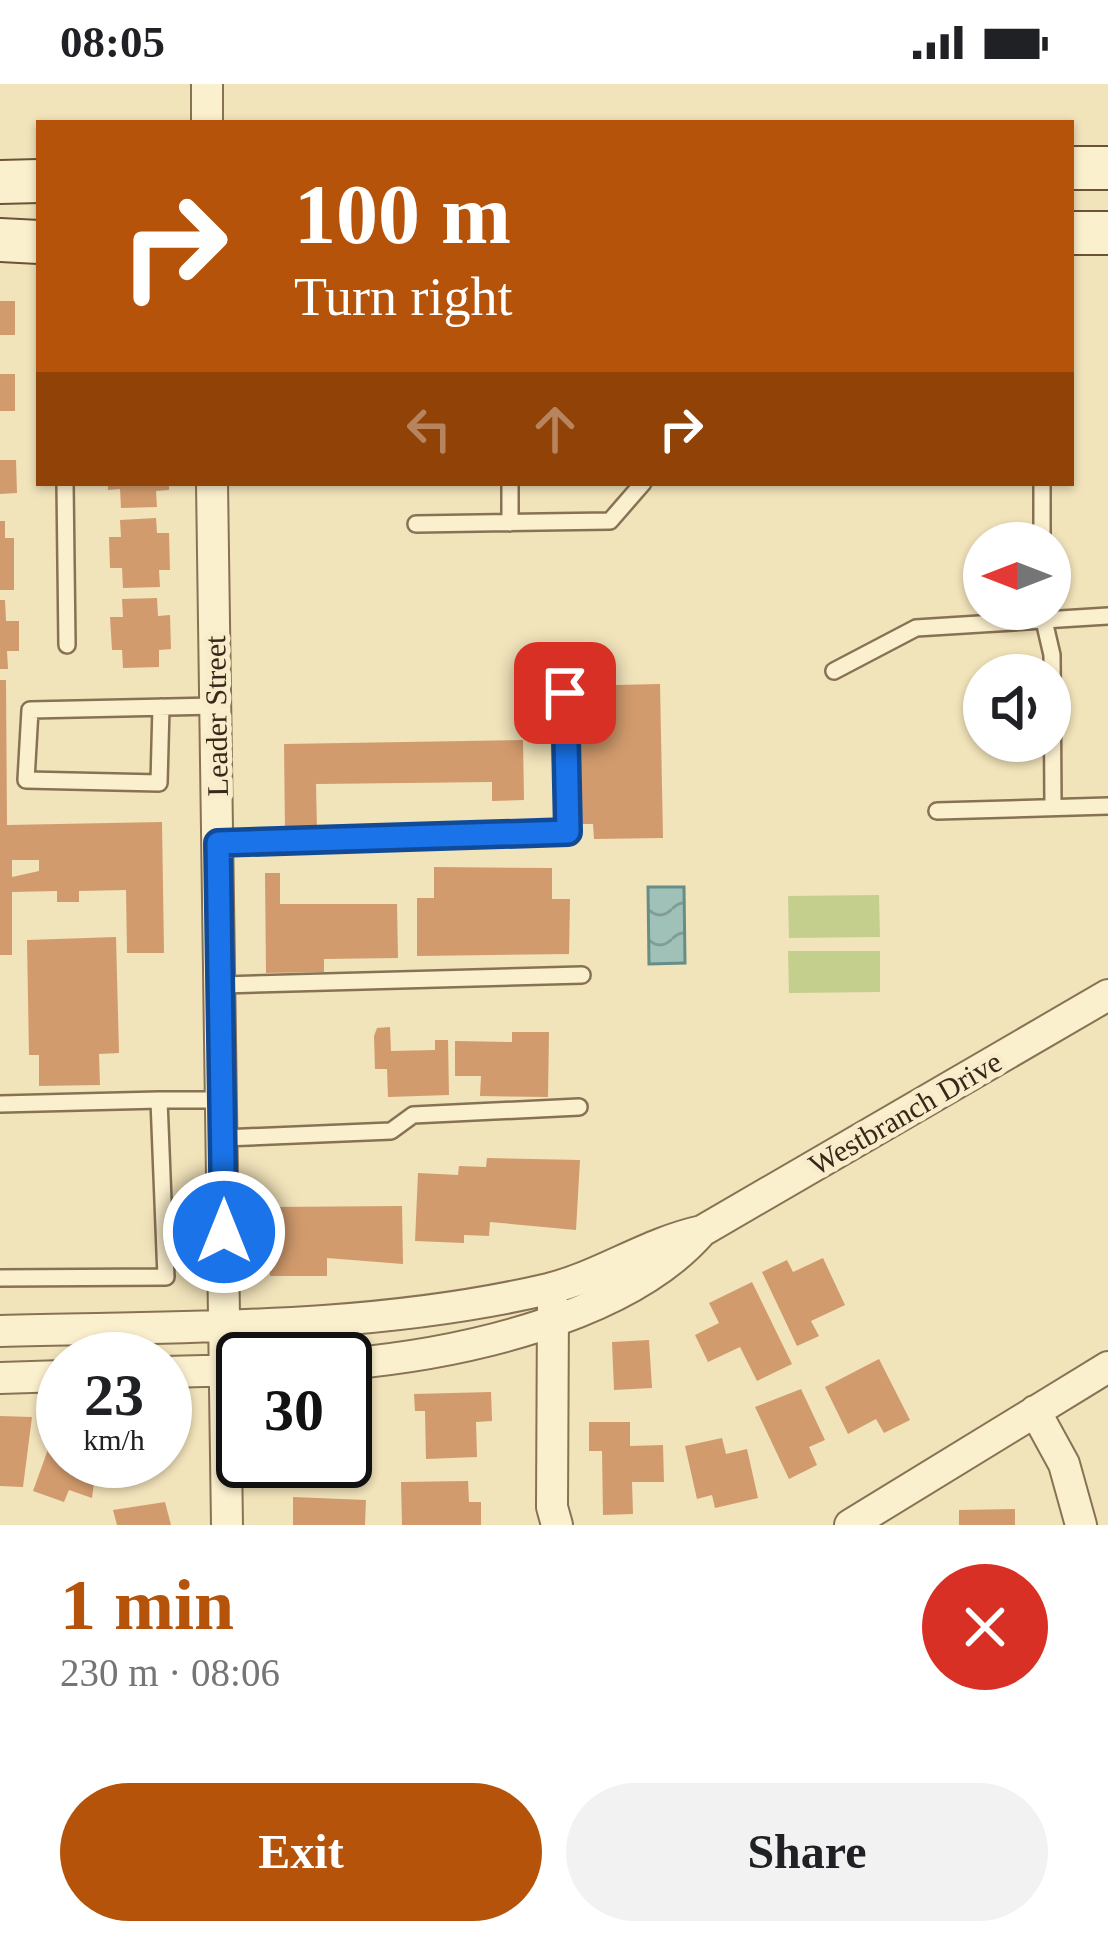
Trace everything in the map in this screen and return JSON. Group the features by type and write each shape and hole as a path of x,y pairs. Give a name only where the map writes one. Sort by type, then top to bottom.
{"main road":[{"path":"1074,169 1108,168"},
{"path":"0,182 36,182"},
{"path":"1074,233 1108,233"},
{"path":"0,240 36,242"}],"street":[{"path":"207,84 208,120"},
{"name":"Leader Street","path":"212,486 226,1332"},
{"name":"Westbranch Drive","path":"372,1362 412,1358 553,1322 675,1262 702,1232 1108,995"},
{"name":"Westbranch Drive","path":"0,1330 398,1317 553,1288 663,1240 702,1232"},
{"path":"553,1288 552,1507 557,1525"},
{"path":"850,1525 1108,1367"},
{"path":"0,1378 36,1377"},
{"path":"1035,1411 1064,1464 1081,1525"},
{"name":"Leader Street","path":"227,1525 229,1488"}],"lane":[{"path":"65,486 67,645"},
{"path":"510,486 510,523"},
{"path":"416,524 610,521 640,486"},
{"path":"1042,486 1042,522"},
{"path":"1071,614 1108,616"},
{"path":"834,671 916,628 963,622"},
{"path":"1046,630 1052,656 1053,806"},
{"path":"218,843 568,832 565,693"},
{"path":"161,707 159,783 26,779 30,710 161,707 215,706"},
{"path":"938,812 1108,806"},
{"path":"222,986 582,976"},
{"path":"0,1278 166,1277 159,1100"},
{"path":"0,1104 225,1100"},
{"path":"224,1138 391,1131 413,1115 579,1107"}],"green space":[{"path":"879,895 880,937 789,938 788,896"},
{"path":"788,951 880,951 880,992 789,993"}],"water":[{"path":"648,887 684,887 685,963 649,964"}],"building":[{"path":"0,301 15,301 15,335 0,335"},
{"path":"0,374 15,374 15,411 0,411"},
{"path":"0,460 16,460 17,493 0,494"},
{"path":"108,486 169,486 169,490 156,491 157,507 121,508 120,489 108,490"},
{"path":"156,518 157,533 169,533 170,570 159,570 160,587 123,588 122,568 110,568 109,537 121,537 120,520"},
{"path":"0,521 5,521 5,538 14,538 14,590 0,590"},
{"path":"157,598 158,616 170,615 171,649 159,650 159,667 123,668 122,650 112,650 110,617 123,617 122,599"},
{"path":"0,600 5,600 6,621 19,621 19,651 7,651 8,669 0,669"},
{"path":"0,680 6,680 7,825 162,822 164,953 127,953 126,890 79,891 79,902 57,902 57,891 12,892 12,955 0,955","holes":["12,860 39,860 39,871 12,877"]},
{"path":"660,684 663,838 594,839 593,824 576,824 574,686"},
{"path":"523,740 524,800 492,801 492,782 316,784 317,830 285,830 284,744"},
{"path":"434,867 552,868 552,899 570,899 569,954 417,956 417,898 434,898"},
{"path":"265,873 280,873 280,904 397,904 398,958 324,959 324,972 266,973"},
{"path":"116,937 119,1053 99,1054 100,1085 39,1086 39,1055 29,1055 27,940"},
{"path":"390,1027 391,1051 435,1050 435,1040 448,1040 449,1095 388,1097 387,1069 375,1069 374,1036 377,1028"},
{"path":"512,1032 549,1032 548,1097 480,1096 481,1076 455,1076 455,1041 512,1042"},
{"path":"487,1158 580,1160 576,1230 490,1222 489,1236 464,1235 464,1243 415,1241 418,1173 458,1175 459,1166 486,1167"},
{"path":"402,1206 403,1264 327,1258 327,1276 270,1276 269,1207"},
{"path":"823,1258 845,1305 811,1321 819,1336 797,1346 762,1272 787,1260 793,1272"},
{"path":"752,1282 792,1364 757,1381 740,1347 708,1362 695,1335 719,1323 709,1303"},
{"path":"649,1340 652,1388 614,1390 612,1342"},
{"path":"879,1359 910,1420 884,1433 876,1419 848,1434 825,1387"},
{"path":"801,1389 825,1440 809,1447 817,1465 789,1479 755,1407"},
{"path":"491,1392 492,1421 476,1422 477,1457 426,1459 425,1411 415,1411 414,1394"},
{"path":"0,1416 32,1417 23,1487 0,1486"},
{"path":"589,1422 630,1422 630,1446 663,1445 664,1482 632,1482 633,1514 603,1515 602,1451 589,1451"},
{"path":"722,1438 726,1454 747,1449 758,1498 715,1508 712,1495 697,1499 685,1446"},
{"path":"468,1481 469,1502 481,1502 481,1525 402,1525 401,1482"},
{"path":"36,1483 36,1488 93,1488 92,1498 69,1490 64,1502 33,1491"},
{"path":"293,1497 366,1500 365,1525 293,1525"},
{"path":"165,1502 171,1525 117,1525 113,1510"},
{"path":"1015,1509 1015,1525 959,1525 959,1510"}],"route":[{"path":"224,1232 218,843 568,832 565,693"}]}
